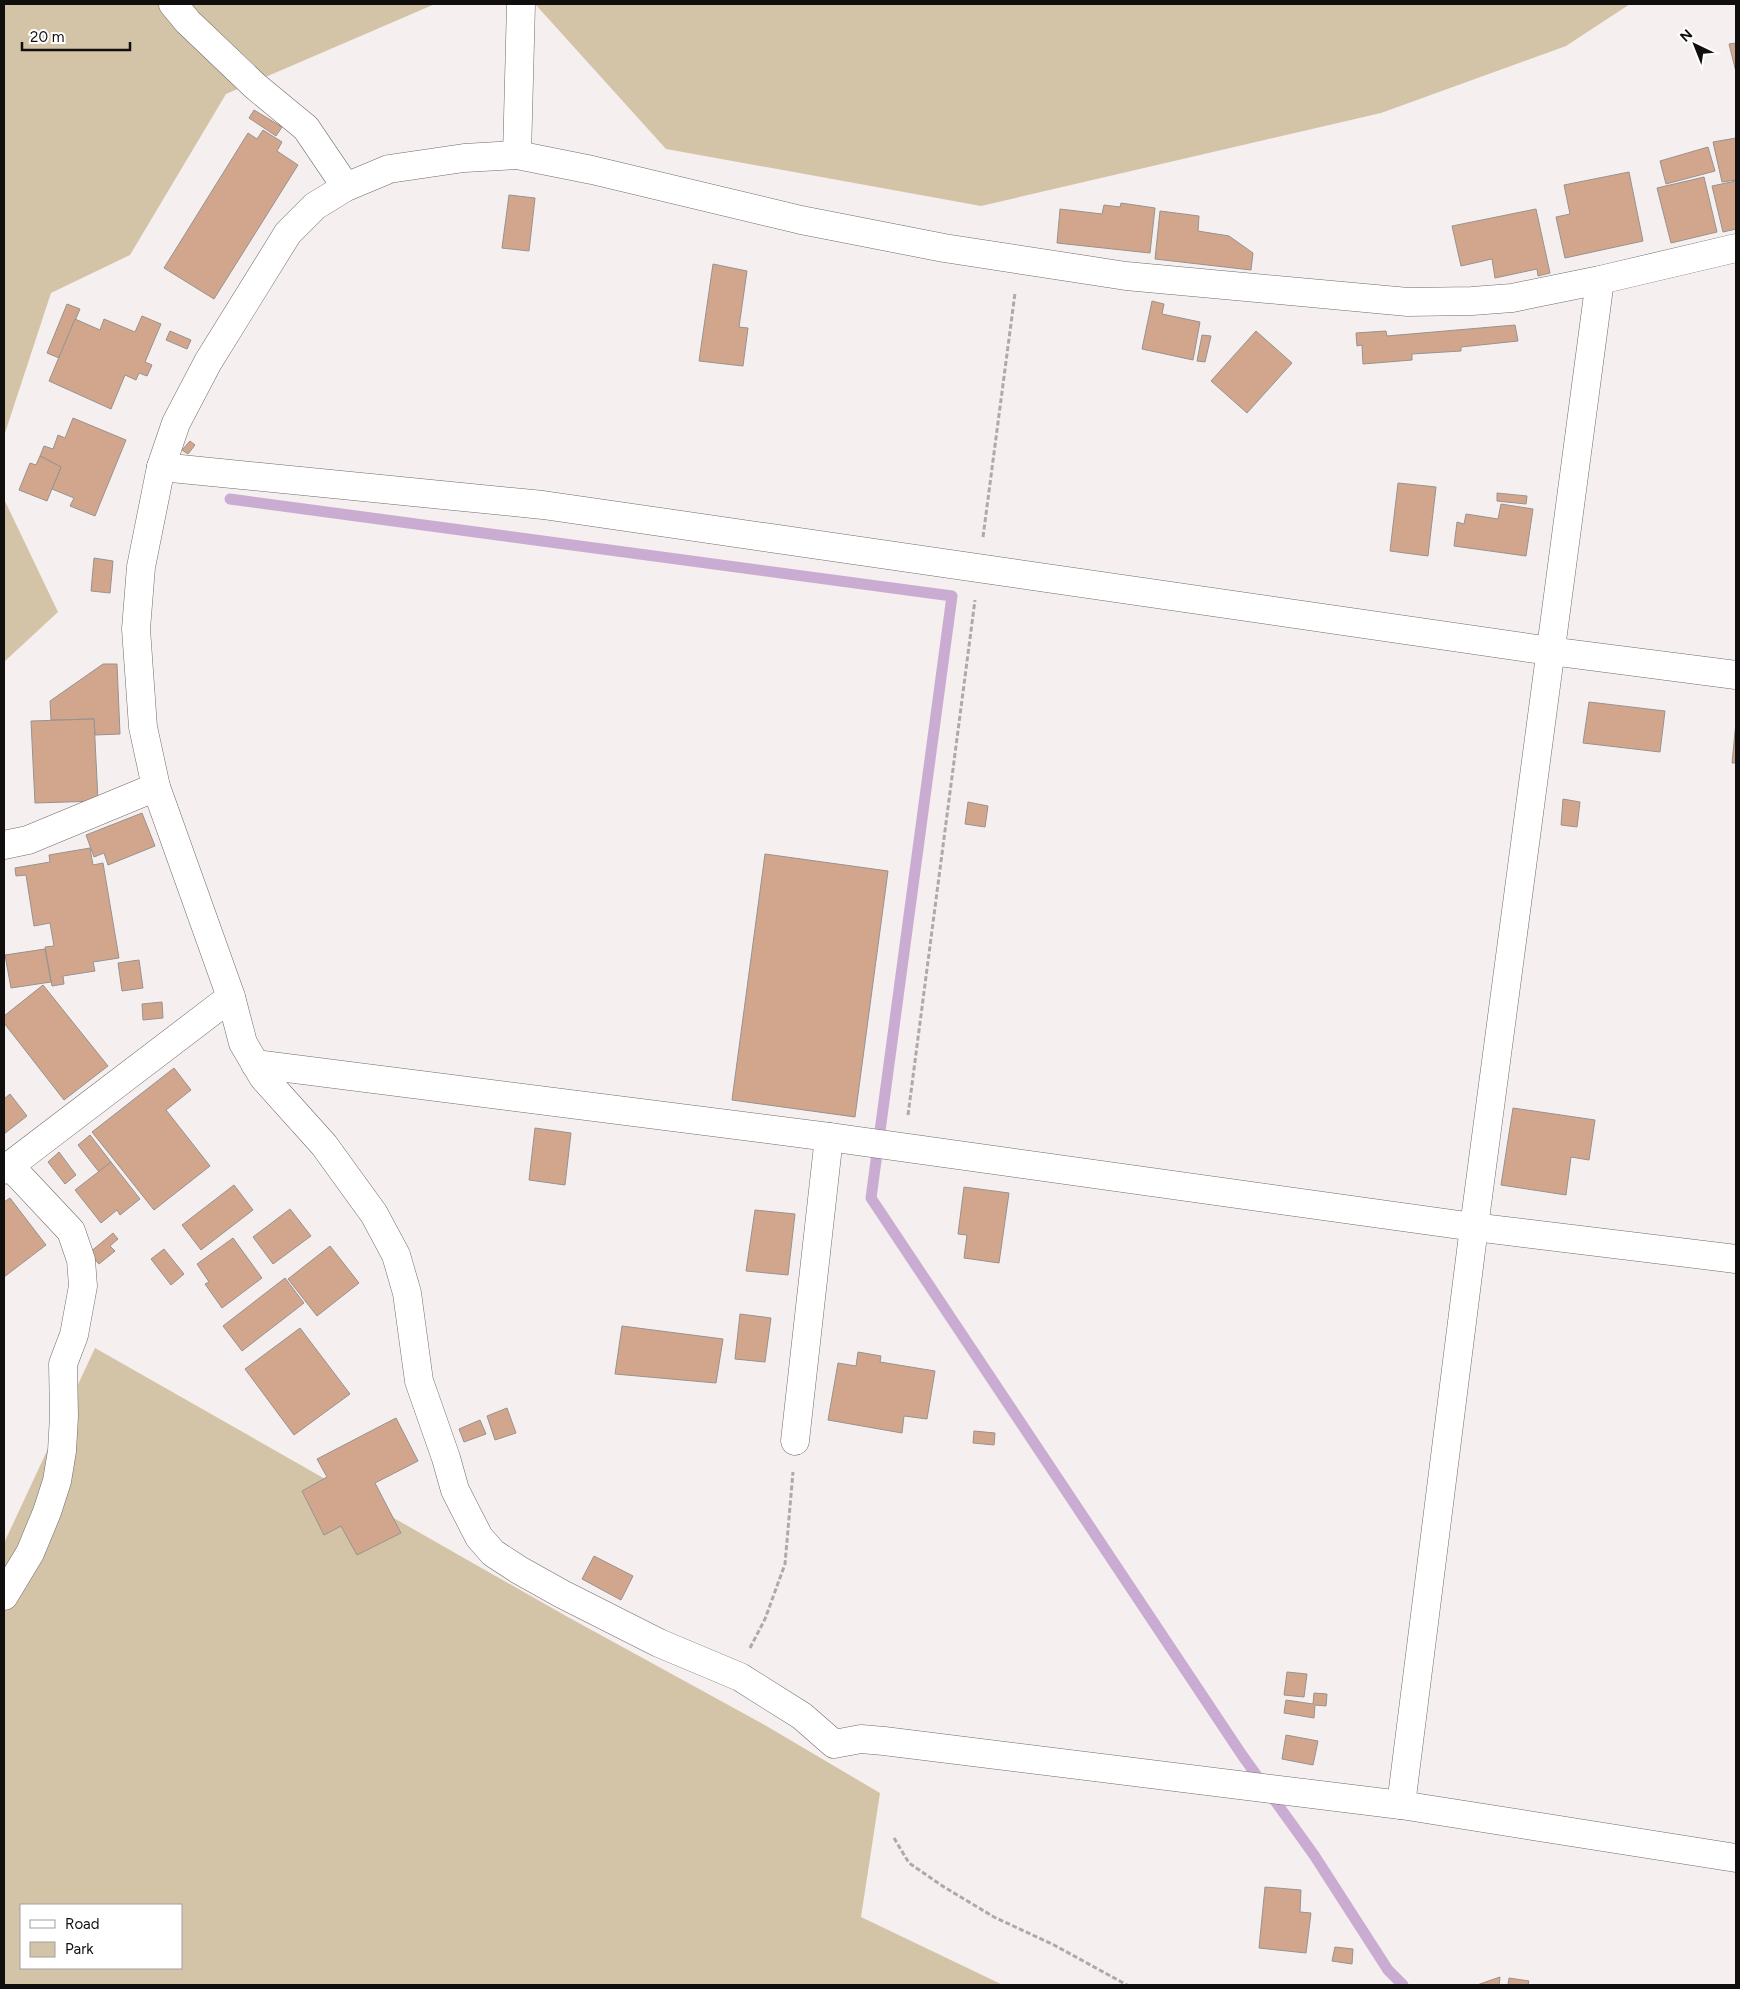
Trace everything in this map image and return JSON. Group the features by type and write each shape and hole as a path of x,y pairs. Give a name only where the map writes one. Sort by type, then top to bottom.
{"street":[{"path":"173,4 188,22 255,86 306,128 346,186"},
{"path":"517,156 521,4"},
{"path":"1736,248 1600,280 1512,298 1408,302 1126,276 944,248 801,220 592,170 517,156 464,158 389,169 346,186 314,206 288,233 208,362 176,423 161,467 141,567 136,629 143,727 156,787 232,998 243,1043 263,1077 324,1145 374,1214 396,1255 407,1293 419,1381 455,1490 479,1537 493,1554 562,1594 659,1643 740,1677 802,1716 834,1744 861,1739 884,1740 1400,1805 1736,1858"},
{"path":"1400,1805 1474,1227 1600,280"},
{"path":"161,467 543,505 1550,651 1736,675"},
{"path":"4,845 28,840 156,787"},
{"path":"4,1596 30,1553 47,1512 57,1481 62,1451 64,1416 63,1364 74,1335 83,1286 81,1260 71,1231 7,1168 232,998"},
{"path":"255,1064 829,1137 1474,1227 1736,1259"},
{"path":"795,1441 829,1137"}],"path":[{"path":"904,1147 1019,259"},
{"path":"740,1677 786,1564 795,1441"},
{"path":"894,1838 909,1863 944,1887 994,1917 1054,1945 1127,1985"}],"green space":[{"path":"4,4 435,4 226,94 130,255 51,293 4,436"},
{"path":"535,4 1630,4 1566,46 1381,113 981,206 666,149"},
{"path":"4,499 58,612 4,662"},
{"path":"95,1348 566,1616 763,1724 880,1793 861,1917 1003,1985 4,1985 4,1543"}],"building":[{"path":"1736,43 1736,72 1729,44"},
{"path":"254,110 282,127 276,136 249,118"},
{"path":"263,130 282,142 277,151 298,165 214,299 164,268 248,133 257,139"},
{"path":"1736,138 1736,180 1722,182 1713,142"},
{"path":"1708,147 1715,171 1666,184 1660,161"},
{"path":"1629,172 1643,241 1565,258 1556,217 1570,214 1564,185"},
{"path":"1704,177 1717,232 1671,243 1657,188"},
{"path":"1736,181 1736,229 1723,232 1712,186"},
{"path":"509,195 535,198 529,251 502,248"},
{"path":"1121,203 1155,208 1150,253 1057,243 1060,209 1102,214 1104,205 1120,207"},
{"path":"1536,209 1550,273 1538,276 1537,269 1495,278 1492,259 1461,266 1452,226"},
{"path":"1160,211 1199,216 1198,231 1229,236 1253,253 1251,270 1155,259"},
{"path":"713,264 747,271 739,327 748,328 743,366 699,361"},
{"path":"1152,301 1164,304 1162,314 1200,322 1193,360 1142,349"},
{"path":"67,304 80,309 59,358 47,353"},
{"path":"142,316 161,324 145,362 152,365 147,376 139,373 136,380 125,375 111,409 49,381 75,319 100,330 104,319 135,332"},
{"path":"1515,325 1518,341 1461,347 1461,351 1412,354 1412,360 1363,364 1362,345 1357,346 1356,333 1386,331 1387,336"},
{"path":"170,331 191,340 187,349 166,340"},
{"path":"1256,331 1292,363 1247,413 1211,381"},
{"path":"1202,335 1211,336 1205,362 1197,361"},
{"path":"73,418 126,440 95,516 70,506 74,498 52,489 61,467 40,456 44,446 53,449 58,435 65,438"},
{"path":"190,441 195,445 188,454 182,450"},
{"path":"40,456 61,467 47,501 19,490 30,463 36,465"},
{"path":"1398,483 1436,487 1428,556 1390,551"},
{"path":"1497,493 1527,496 1526,504 1497,501"},
{"path":"1501,504 1533,509 1526,556 1454,546 1457,522 1464,524 1466,514 1498,519"},
{"path":"94,558 113,561 110,593 91,591"},
{"path":"103,664 117,664 120,734 95,735 94,719 51,720 50,701"},
{"path":"1589,702 1665,711 1660,752 1583,743"},
{"path":"94,719 98,801 35,803 31,721"},
{"path":"1736,722 1736,763 1732,763"},
{"path":"1563,799 1580,802 1577,827 1561,825"},
{"path":"968,802 988,806 985,827 965,824"},
{"path":"142,813 155,846 108,865 104,853 94,857 86,835"},
{"path":"90,848 93,865 103,863 119,958 93,962 95,971 63,976 64,984 52,986 45,947 54,946 50,923 34,926 26,875 16,876 15,868 50,862 49,855"},
{"path":"765,854 888,871 855,1117 732,1100"},
{"path":"45,949 51,982 11,988 5,955"},
{"path":"139,960 143,988 122,991 118,963"},
{"path":"43,985 108,1066 64,1100 4,1023 4,1016"},
{"path":"162,1002 163,1018 143,1020 142,1004"},
{"path":"174,1068 191,1090 166,1110 210,1166 154,1210 92,1132"},
{"path":"10,1094 27,1116 4,1134 4,1099"},
{"path":"1513,1108 1595,1120 1589,1160 1571,1157 1566,1195 1501,1185"},
{"path":"535,1128 571,1133 565,1185 529,1180"},
{"path":"90,1135 111,1162 99,1172 78,1145"},
{"path":"59,1152 76,1175 65,1184 48,1162"},
{"path":"111,1162 140,1199 120,1215 117,1210 101,1223 75,1190"},
{"path":"234,1185 253,1210 201,1250 182,1225"},
{"path":"964,1187 1009,1193 999,1263 964,1258 967,1235 958,1234"},
{"path":"10,1198 46,1245 4,1277 4,1202"},
{"path":"290,1209 311,1236 273,1264 253,1237"},
{"path":"755,1210 795,1214 788,1275 746,1271"},
{"path":"113,1233 118,1239 110,1246 115,1251 99,1264 89,1253"},
{"path":"233,1238 262,1278 222,1308 205,1284 209,1282 197,1264"},
{"path":"330,1246 359,1283 317,1316 288,1279"},
{"path":"164,1249 184,1274 171,1285 151,1259"},
{"path":"285,1278 304,1303 242,1351 223,1326"},
{"path":"740,1314 771,1318 765,1362 735,1359"},
{"path":"622,1326 723,1339 716,1383 615,1374"},
{"path":"300,1328 350,1394 294,1435 245,1369"},
{"path":"858,1352 881,1356 880,1362 935,1371 927,1419 904,1416 902,1433 828,1420 838,1363 856,1366"},
{"path":"507,1408 516,1433 495,1440 487,1416"},
{"path":"396,1418 418,1461 375,1483 401,1533 357,1555 341,1526 324,1535 302,1491 327,1477 317,1459"},
{"path":"480,1420 486,1434 464,1442 459,1429"},
{"path":"974,1431 995,1433 994,1445 973,1443"},
{"path":"594,1556 633,1576 621,1600 582,1579"},
{"path":"1287,1672 1307,1674 1304,1697 1284,1695"},
{"path":"1314,1693 1327,1694 1326,1706 1315,1705 1314,1718 1284,1713 1286,1700 1313,1704"},
{"path":"1286,1735 1318,1741 1313,1765 1282,1759"},
{"path":"1265,1887 1301,1890 1300,1912 1311,1913 1306,1953 1259,1948"},
{"path":"1335,1947 1353,1949 1352,1964 1332,1961"},
{"path":"1500,1977 1499,1985 1477,1985"},
{"path":"1509,1978 1529,1981 1528,1985 1508,1985"}],"waterway":[{"path":"230,499 952,596 871,1198 1242,1755 1314,1855 1388,1970 1403,1985"}]}
